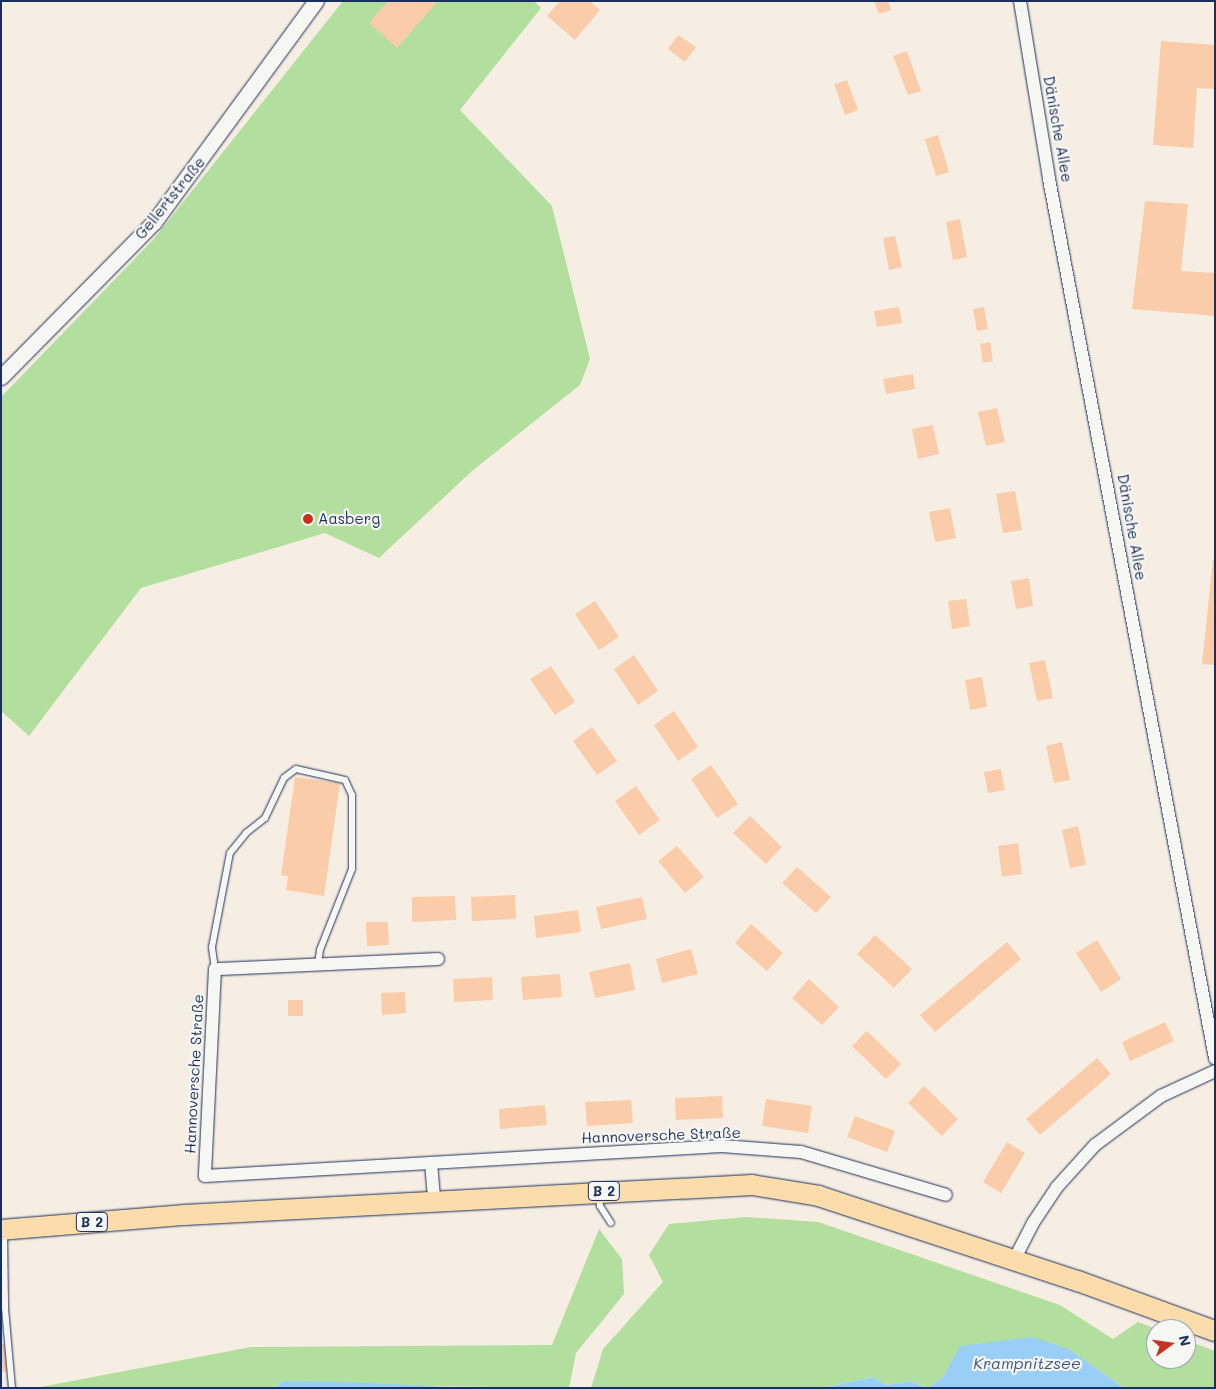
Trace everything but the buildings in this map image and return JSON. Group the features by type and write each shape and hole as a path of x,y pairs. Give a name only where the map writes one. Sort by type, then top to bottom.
{"main road":[{"name":"B 2","path":"2,1230 184,1215 598,1191 752,1185 820,1196 1014,1260 1215,1331"}],"street":[{"name":"Gellertstraße","path":"1,377 154,222 316,1"},
{"name":"Dänische Allee","path":"1020,1 1050,179 1215,1058"},
{"path":"215,968 438,959"},
{"name":"Hannoversche Straße","path":"215,968 206,1176 722,1146 801,1152 946,1195"},
{"path":"1014,1260 1051,1195 1095,1145 1161,1096 1215,1071"},
{"path":"431,1162 434,1201"}],"lane":[{"path":"215,968 212,947 230,853 234,845 265,818 284,778 296,769 345,780 352,796 352,869 320,950 318,964"},
{"path":"598,1191 600,1206 611,1223"},
{"path":"2,1230 5,1260 5,1308 12,1388"}],"green space":[{"path":"343,1 534,1 541,8 460,110 552,206 590,359 580,385 472,471 379,558 325,533 141,588 29,736 1,711 1,397 153,240"},
{"path":"746,1217 818,1222 1060,1305 1113,1339 1138,1322 1146,1325 1146,1369 1196,1369 1196,1344 1215,1351 1215,1388 1124,1388 1069,1349 961,1346 944,1376 928,1388 911,1381 886,1385 873,1377 823,1388 591,1388 603,1349 663,1282 649,1255 669,1224"},
{"path":"599,1229 622,1259 624,1294 576,1353 569,1388 410,1386 283,1381 274,1388 35,1388 251,1347 552,1345"}],"water":[{"name":"Krampnitzsee","path":"1032,1337 1069,1349 1124,1388 928,1388 944,1376 960,1346"},
{"path":"873,1377 886,1385 911,1381 927,1388 823,1388"},
{"path":"283,1381 348,1382 471,1388 274,1388"}],"place":[{"name":"Aasberg","path":"308,519"}]}
